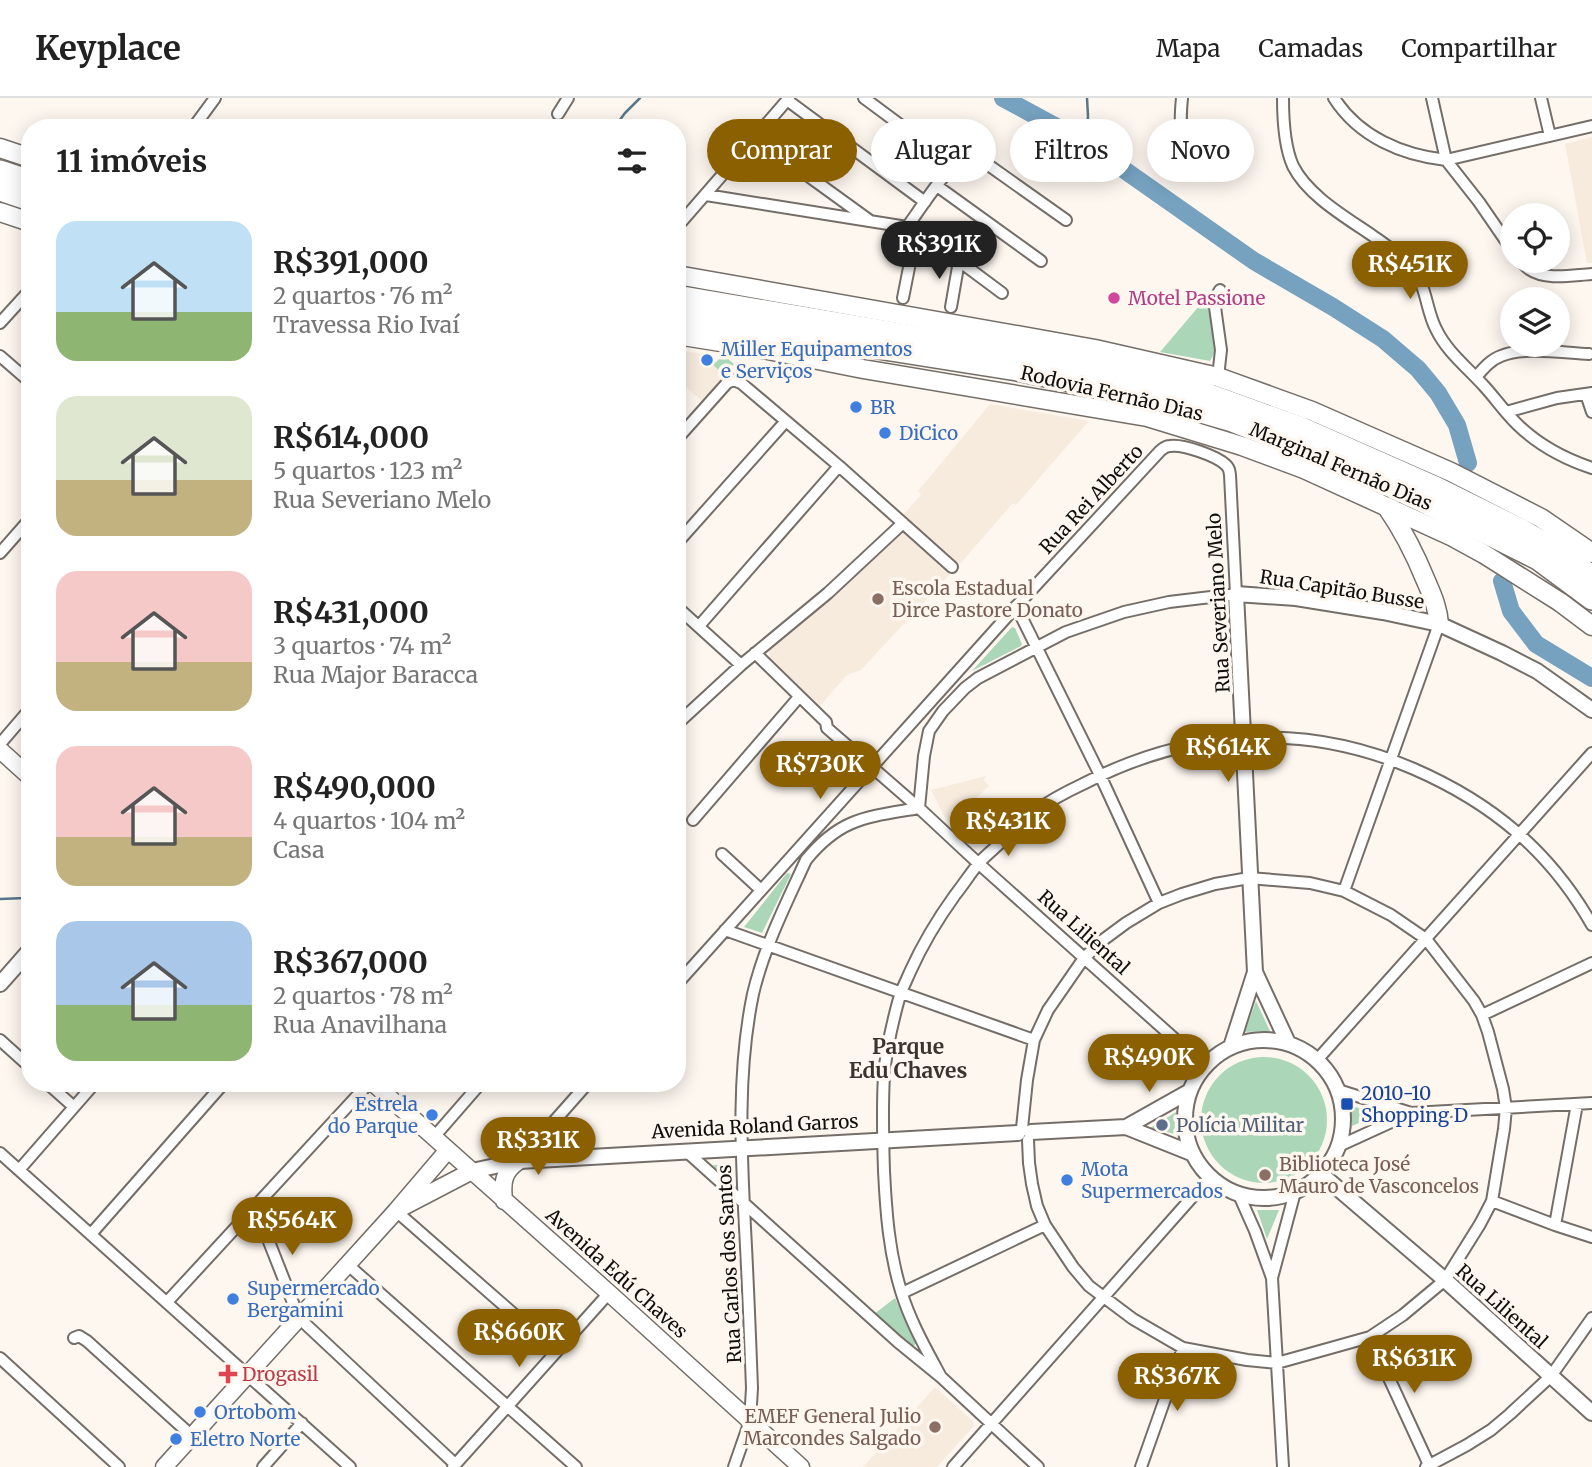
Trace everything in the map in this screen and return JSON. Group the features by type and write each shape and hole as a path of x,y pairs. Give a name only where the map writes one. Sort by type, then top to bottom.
{"highway":[{"path":"0,148 21,155"},
{"path":"0,171 21,178"},
{"path":"0,190 21,197"},
{"path":"0,212 21,219"},
{"name":"Marginal Fernão Dias","path":"686,277 1095,349 1218,377 1312,411 1451,472 1541,518 1592,553"},
{"name":"Rodovia Fernão Dias","path":"686,298 1128,373 1176,384 1302,428 1433,486 1522,530 1592,576"},
{"name":"Rodovia Fernão Dias","path":"686,317 1017,370 1156,399 1232,422 1347,466 1424,502 1538,559 1592,598"},
{"name":"Marginal Fernão Dias","path":"686,336 1147,417 1242,446 1304,469 1426,524 1483,554 1560,601 1592,626"},
{"path":"1386,506 1401,527 1418,561 1436,603 1439,624"}],"main road":[{"path":"0,750 21,770"},
{"name":"Avenida Edú Chaves","path":"381,1092 610,1293 801,1467"},
{"path":"422,1179 448,1150"},
{"path":"504,1200 506,1173 519,1161"},
{"name":"Avenida Roland Garros","path":"164,1467 422,1179 447,1166 466,1166"},
{"name":"Avenida Roland Garros","path":"396,1210 466,1166"}],"street":[{"path":"200,119 215,98"},
{"path":"558,114 568,98"},
{"path":"864,98 892,119"},
{"path":"1181,119 1182,98"},
{"path":"1283,98 1289,156 1294,169 1322,200 1402,257 1415,272 1423,288 1439,336 1520,427 1566,460 1592,468"},
{"path":"1334,98 1348,117 1394,148 1446,160 1592,126"},
{"path":"1432,98 1446,160 1500,233"},
{"path":"1541,98 1550,136"},
{"path":"686,218 788,99 925,202"},
{"path":"996,169 1066,220"},
{"path":"817,182 871,221"},
{"path":"903,298 912,229 925,202 940,182"},
{"path":"937,186 1041,261"},
{"path":"706,195 912,229 1002,293"},
{"path":"951,307 959,261"},
{"path":"1539,273 1566,276 1592,274"},
{"path":"1218,377 1221,349 1214,300 1220,290"},
{"path":"0,323 21,300"},
{"path":"1476,377 1487,364 1499,356 1517,351 1589,354"},
{"path":"0,356 21,374"},
{"path":"686,429 730,381 741,383 952,567"},
{"path":"1506,412 1557,398 1589,393 1592,412"},
{"path":"686,533 786,421"},
{"name":"Rua Severiano Melo","path":"1167,446 1205,454 1219,460 1229,469 1255,972"},
{"name":"Rua Rei Alberto","path":"686,974 1016,606 1167,446"},
{"path":"699,626 839,466"},
{"path":"686,713 828,593 903,523"},
{"path":"0,552 21,529"},
{"name":"Rua Capitão Busse","path":"919,808 925,744 929,731 965,688 978,678 1066,632 1124,611 1169,602 1236,594 1308,600 1439,624 1537,671 1592,710"},
{"path":"1016,606 1100,775 1159,903"},
{"path":"686,615 741,665"},
{"path":"1344,891 1439,624"},
{"name":"Rua Liliental","path":"755,653 826,722 827,728 1205,1066"},
{"path":"693,820 799,697"},
{"path":"0,744 21,720"},
{"path":"941,1377 912,1320 894,1264 888,1226 883,1140 884,1073 901,992 930,930 978,863 1035,812 1100,775 1164,750 1243,737 1322,742 1390,759 1452,787 1485,807 1520,833 1570,890 1592,925"},
{"path":"1317,1060 1592,753"},
{"name":"Rua Carlos dos Santos","path":"734,1467 750,1421 751,1376 741,1148 742,1087 753,995 768,945 806,860 834,832 851,822 919,808"},
{"path":"722,854 761,890"},
{"path":"1249,878 1310,883 1344,891 1391,915 1426,939 1482,1015 1506,1108 1492,1201 1445,1280 1411,1309 1370,1337 1277,1363 1183,1348 1133,1319 1089,1286 1045,1225 1037,1206 1025,1135 1024,1108 1034,1040 1048,1010 1084,958 1126,923 1159,903 1207,886 1249,878"},
{"path":"725,930 1034,1040"},
{"path":"0,984 21,960"},
{"path":"1482,1015 1592,963"},
{"path":"1255,972 1288,1043"},
{"path":"1231,1047 1255,972"},
{"path":"0,1040 21,1056"},
{"path":"1273,1040 1288,1043 1317,1060 1338,1090 1343,1113 1339,1146 1321,1174 1295,1192 1277,1198 1258,1199 1239,1195 1222,1187 1210,1177 1191,1153 1185,1133 1185,1113 1195,1079 1218,1055 1245,1042 1273,1040"},
{"path":"1338,1090 1411,1113 1592,1103"},
{"path":"1126,1127 1190,1091"},
{"path":"57,1092 74,1107"},
{"path":"19,1170 87,1092"},
{"path":"91,1234 216,1092"},
{"path":"167,1302 363,1092"},
{"path":"434,1138 473,1092"},
{"path":"519,1161 580,1092"},
{"path":"1555,1225 1577,1104"},
{"path":"1339,1146 1411,1113"},
{"path":"1126,1127 1191,1153"},
{"name":"Avenida Roland Garros","path":"466,1166 1126,1127"},
{"path":"546,1130 545,1148 555,1159"},
{"path":"686,1151 898,1342 941,1377 1038,1467"},
{"path":"0,1153 350,1467"},
{"name":"Rua Liliental","path":"1321,1174 1445,1280 1592,1413"},
{"path":"953,1467 1210,1177"},
{"path":"1272,1278 1295,1192"},
{"path":"1239,1195 1272,1278 1283,1467"},
{"path":"1492,1201 1592,1237"},
{"path":"256,1206 299,1318 454,1465 610,1293"},
{"path":"396,1210 556,1351"},
{"path":"902,1293 1045,1225"},
{"path":"347,1264 576,1467"},
{"path":"1370,1337 1428,1467 1491,1430 1551,1376 1592,1318"},
{"path":"74,1338 79,1336 87,1341 192,1436"},
{"path":"1142,1467 1183,1348"},
{"path":"1,1360 119,1467"},
{"path":"263,1467 302,1423"}],"shaded area":[{"path":"1592,137 1592,263 1587,263 1565,144"},
{"path":"686,352 699,353 724,375 702,401 686,387"},
{"path":"990,404 1089,421 960,564 903,515 921,495 918,491"},
{"name":"Escola Estadual Dirce Pastore Donato","path":"903,532 950,574 861,670 847,675 820,706 770,658 769,651"},
{"path":"986,776 984,780 989,786 950,822 931,790"},
{"name":"EMEF General Julio Marcondes Salgado","path":"935,1387 973,1421 974,1426 937,1467 863,1467"}],"green space":[{"path":"1205,299 1215,339 1210,361 1160,352"},
{"path":"720,358 728,359 734,364 724,375 713,365"},
{"path":"1012,627 1015,628 1021,646 972,671"},
{"path":"787,873 791,874 762,933 744,927"},
{"path":"1256,1001 1270,1031 1245,1032"},
{"path":"1264,1057 1288,1062 1309,1075 1322,1096 1327,1120 1322,1144 1309,1165 1288,1178 1264,1183 1240,1178 1219,1165 1206,1144 1201,1120 1206,1096 1219,1075 1240,1062"},
{"path":"1350,1105 1378,1115 1352,1126"},
{"path":"1176,1112 1179,1135 1150,1128"},
{"path":"732,1164 733,1182 729,1184 713,1165"},
{"path":"1257,1210 1279,1210 1267,1239"},
{"path":"895,1298 916,1343 914,1346 874,1314"}],"waterway":[{"path":"621,119 640,98"},
{"path":"1003,98 1086,143 1254,261 1383,339 1418,369 1438,393 1457,425 1468,463"},
{"path":"1087,98 1088,119"},
{"path":"1502,581 1511,611 1536,644 1592,678"},
{"path":"0,899 21,898"}],"place":[{"name":"Motel Passione","path":"1114,298"},
{"name":"Miller Equipamentos e Serviços","path":"707,360"},
{"name":"BR","path":"856,407"},
{"name":"DiCico","path":"885,433"},
{"name":"Escola Estadual Dirce Pastore Donato","path":"878,599"},
{"name":"2010-10 Shopping D","path":"1347,1104"},
{"name":"Estrela do Parque","path":"432,1115"},
{"name":"Polícia Militar","path":"1162,1125"},
{"name":"Biblioteca José Mauro de Vasconcelos","path":"1265,1175"},
{"name":"Mota Supermercados","path":"1067,1180"},
{"name":"Supermercado Bergamini","path":"233,1299"},
{"name":"Drogasil","path":"228,1374"},
{"name":"Ortobom","path":"200,1412"},
{"name":"EMEF General Julio Marcondes Salgado","path":"935,1427"},
{"name":"Eletro Norte","path":"176,1439"}],"district":[{"name":"Parque Edu Chaves","path":"908,1059"}]}
